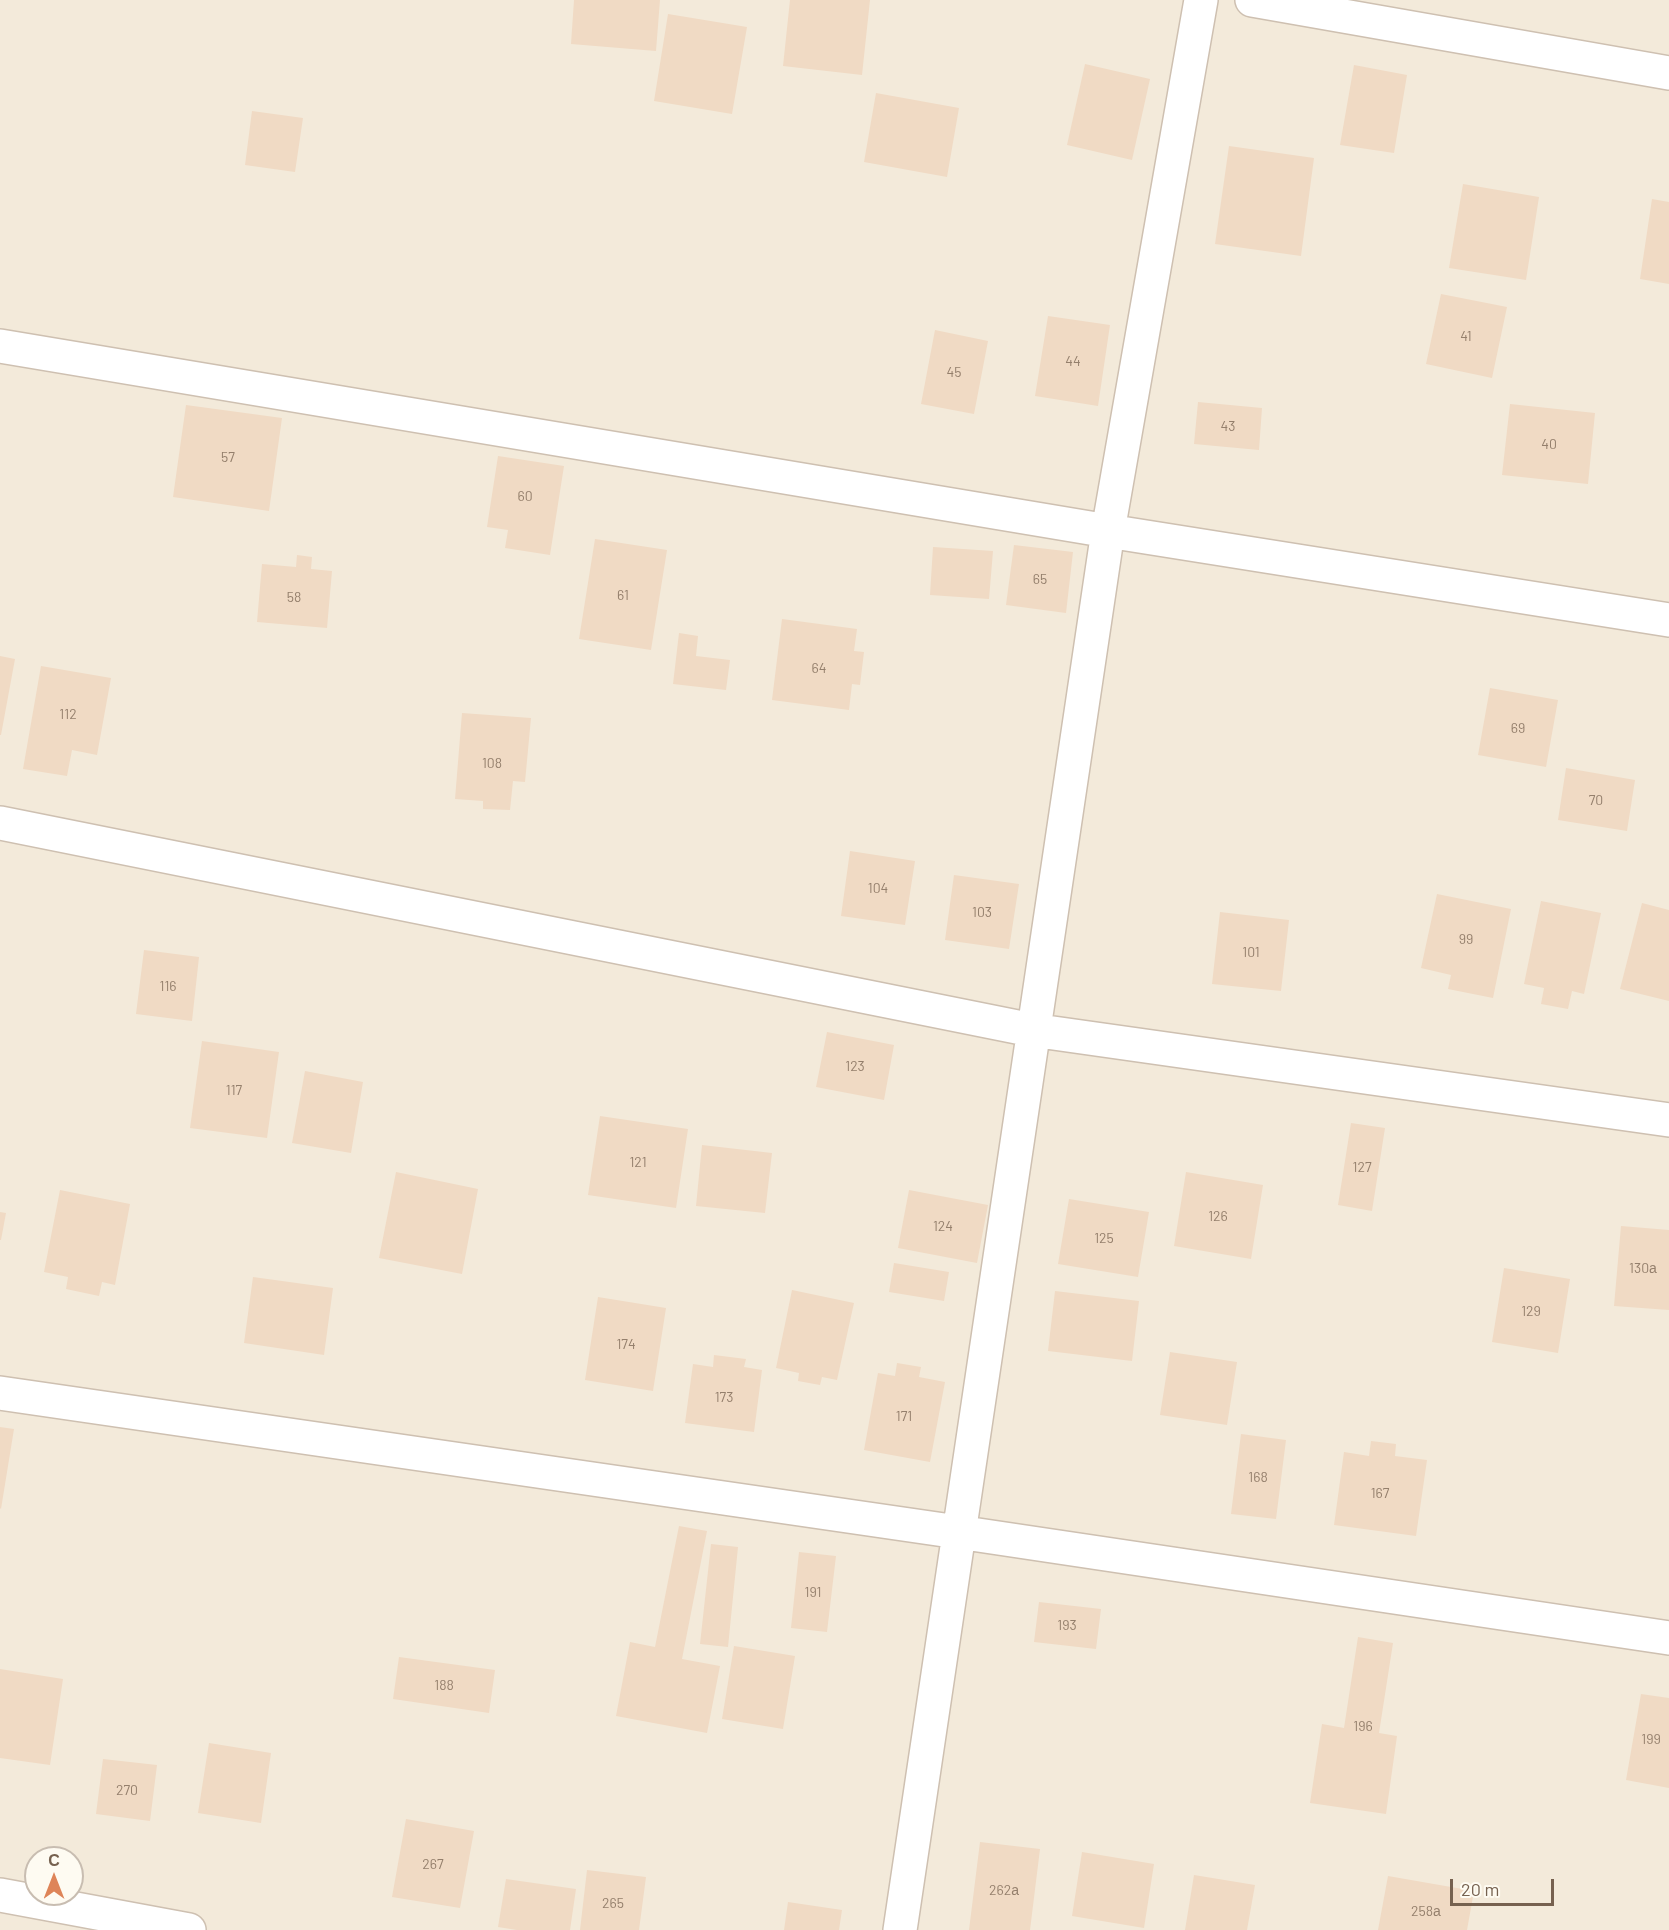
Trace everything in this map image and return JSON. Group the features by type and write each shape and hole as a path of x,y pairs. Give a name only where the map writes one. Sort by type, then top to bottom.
{"street":[{"path":"900,1930 1108,531 1201,0"},
{"path":"1252,0 1669,73"},
{"path":"0,346 1108,531 1669,620"},
{"path":"0,823 1032,1030 1669,1120"},
{"path":"0,1393 1669,1638"},
{"path":"0,1895 189,1930"}],"shaded area":[{"path":"0,0 1669,0 1669,1930 0,1930"}],"building":[{"path":"574,0 660,0 656,51 571,44"},
{"path":"790,0 870,0 862,75 783,66"},
{"path":"668,14 747,27 732,114 654,101"},
{"path":"1085,64 1150,79 1132,160 1067,145"},
{"path":"1354,65 1407,75 1394,153 1340,145"},
{"path":"876,93 959,108 947,177 864,162"},
{"path":"252,111 303,118 295,172 245,165"},
{"path":"1229,146 1314,158 1301,256 1215,244"},
{"path":"1463,184 1539,197 1526,280 1449,268"},
{"path":"1652,199 1669,202 1669,284 1640,279"},
{"path":"1441,294 1507,307 1492,378 1426,364"},
{"path":"1048,316 1110,325 1098,406 1035,396"},
{"path":"935,330 988,341 974,414 921,404"},
{"path":"1198,402 1262,408 1259,450 1194,444"},
{"path":"1510,404 1595,413 1588,484 1502,475"},
{"path":"186,405 282,418 269,511 173,497"},
{"path":"498,456 564,466 550,555 505,548 508,530 487,527"},
{"path":"595,539 667,550 651,650 579,639"},
{"path":"1014,545 1073,552 1066,613 1006,605"},
{"path":"933,547 993,551 989,599 930,595"},
{"path":"297,555 312,557 311,569 332,571 327,628 257,622 262,564 296,567"},
{"path":"782,619 857,629 854,651 864,652 860,685 852,684 849,710 772,700"},
{"path":"679,633 698,636 696,656 730,660 726,690 673,684"},
{"path":"0,656 15,659 1,735 0,735"},
{"path":"41,666 111,678 97,755 72,750 67,776 23,769"},
{"path":"1490,688 1558,700 1546,767 1478,755"},
{"path":"462,713 531,718 525,782 513,781 510,810 483,809 483,801 455,799"},
{"path":"1566,768 1635,780 1627,831 1558,820"},
{"path":"850,851 915,861 905,925 841,916"},
{"path":"954,875 1019,884 1009,949 945,940"},
{"path":"1437,894 1511,909 1493,998 1448,989 1451,975 1421,968"},
{"path":"1541,901 1601,913 1584,994 1572,991 1568,1009 1541,1004 1544,988 1524,984"},
{"path":"1642,903 1669,910 1669,1001 1620,989"},
{"path":"1220,912 1289,920 1281,991 1212,984"},
{"path":"144,950 199,957 192,1021 136,1014"},
{"path":"827,1032 894,1045 884,1100 816,1087"},
{"path":"202,1041 279,1052 267,1138 190,1128"},
{"path":"305,1071 363,1082 351,1153 292,1143"},
{"path":"600,1116 688,1129 676,1208 588,1195"},
{"path":"1351,1123 1385,1128 1372,1211 1338,1205"},
{"path":"702,1145 772,1153 765,1213 696,1206"},
{"path":"396,1172 478,1189 462,1274 379,1258"},
{"path":"1186,1172 1263,1185 1251,1259 1174,1246"},
{"path":"60,1190 130,1204 115,1285 102,1282 99,1296 66,1289 68,1277 44,1272"},
{"path":"909,1190 988,1205 977,1263 898,1248"},
{"path":"1069,1199 1149,1212 1138,1277 1058,1264"},
{"path":"0,1212 6,1213 1,1240 0,1240"},
{"path":"1621,1226 1669,1230 1669,1310 1614,1306"},
{"path":"894,1263 949,1272 944,1301 889,1292"},
{"path":"1504,1268 1570,1279 1558,1353 1492,1342"},
{"path":"253,1277 333,1288 324,1355 244,1343"},
{"path":"792,1290 854,1303 837,1380 822,1377 820,1385 798,1381 799,1373 776,1368"},
{"path":"1055,1291 1139,1301 1132,1361 1048,1351"},
{"path":"598,1297 666,1308 653,1391 585,1380"},
{"path":"1170,1352 1237,1362 1227,1425 1160,1415"},
{"path":"714,1355 746,1359 744,1367 762,1370 754,1432 685,1423 693,1364 713,1367"},
{"path":"897,1363 921,1367 919,1377 945,1382 930,1462 864,1450 878,1373 895,1376"},
{"path":"0,1427 14,1429 1,1509 0,1508"},
{"path":"1241,1434 1286,1440 1276,1519 1231,1514"},
{"path":"1371,1441 1396,1444 1395,1456 1427,1460 1416,1536 1334,1525 1344,1452 1369,1456"},
{"path":"679,1526 707,1531 682,1659 720,1666 707,1733 616,1716 630,1642 655,1647"},
{"path":"711,1544 738,1547 728,1647 700,1644"},
{"path":"799,1552 836,1556 827,1632 791,1628"},
{"path":"1039,1602 1101,1609 1096,1649 1034,1642"},
{"path":"1358,1637 1393,1643 1379,1733 1397,1736 1386,1814 1310,1803 1322,1724 1344,1728"},
{"path":"734,1646 795,1656 783,1729 722,1719"},
{"path":"399,1657 495,1670 489,1713 393,1699"},
{"path":"0,1669 63,1679 50,1765 0,1758"},
{"path":"1641,1694 1669,1698 1669,1788 1626,1780"},
{"path":"209,1743 271,1753 261,1823 198,1813"},
{"path":"103,1759 157,1765 150,1821 96,1814"},
{"path":"406,1819 474,1831 460,1908 392,1897"},
{"path":"980,1842 1040,1849 1030,1930 969,1930"},
{"path":"1082,1852 1154,1864 1144,1928 1072,1916"},
{"path":"587,1870 646,1877 639,1930 580,1930"},
{"path":"1194,1875 1255,1885 1247,1930 1185,1930"},
{"path":"1388,1876 1474,1891 1467,1930 1378,1930"},
{"path":"506,1879 576,1889 570,1930 517,1930 498,1927"},
{"path":"788,1902 842,1910 839,1930 784,1930"}]}
